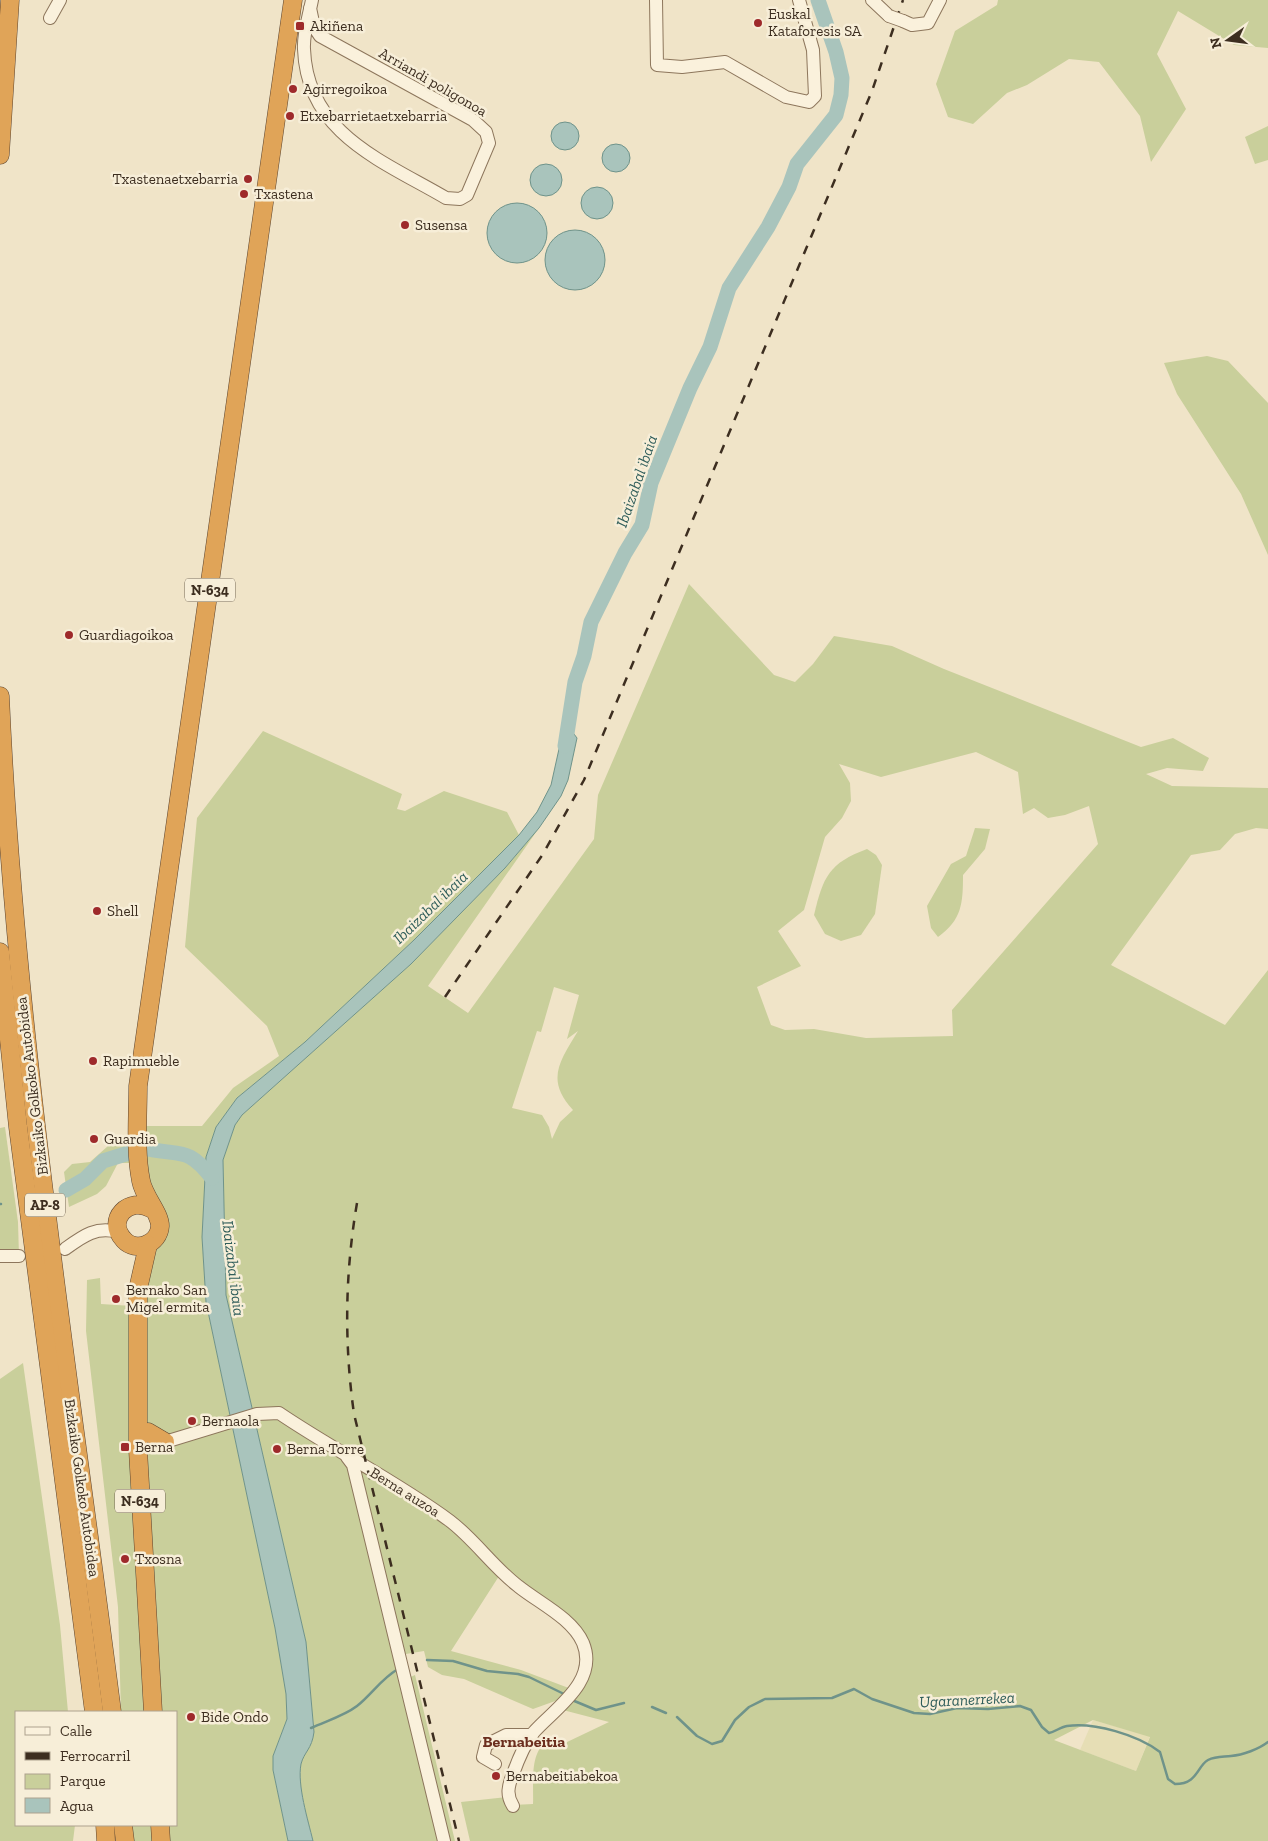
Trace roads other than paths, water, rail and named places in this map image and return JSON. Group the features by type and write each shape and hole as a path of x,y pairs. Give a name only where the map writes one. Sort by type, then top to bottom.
{"highway":[{"path":"0,155 10,0"},
{"name":"N-634","path":"138,1289 148,1244 154,1240 160,1228 160,1221 142,1189 139,1167 138,1086 293,4"},
{"name":"Bizkaiko Golkoko Autobidea","path":"0,696 22,1006 55,1285 112,1711"},
{"name":"Bizkaiko Golkoko Autobidea","path":"0,952 4,1009 23,1166 94,1711"},
{"name":"N-634","path":"139,1167 124,1210 118,1218 123,1238 135,1266 138,1289 139,1482 153,1711"},
{"path":"124,1210 140,1204 152,1209"},
{"path":"123,1238 141,1246 148,1244"},
{"path":"138,1394 145,1415 148,1441 139,1482"},
{"path":"148,1441 165,1442"},
{"path":"105,1826 106,1841"},
{"path":"123,1826 125,1841"},
{"path":"160,1826 161,1841"}],"street":[{"path":"50,18 60,0"},
{"path":"656,0 657,65 682,67 725,62 786,97 809,102 815,96 813,50 799,0"},
{"path":"872,0 889,16 912,25 921,26 928,22 940,0"},
{"name":"Arriandi poligonoa","path":"311,4 314,28 320,36 473,120 486,132 489,143 467,195 460,199 446,198 354,145 330,122 319,105 309,80 305,58 304,47 311,4"},
{"path":"305,58 315,45 331,43"},
{"path":"65,1249 90,1229 124,1210"},
{"path":"84,1235 99,1230 123,1238"},
{"path":"0,1256 19,1256"},
{"name":"Berna auzoa","path":"165,1442 257,1414 280,1413 449,1520 501,1573 559,1616 578,1634 584,1644 586,1658 584,1674 559,1709 532,1736"},
{"path":"345,1455 353,1465 444,1841"},
{"path":"495,1764 483,1757 486,1745 506,1735 532,1736 509,1784 508,1798 512,1806"}],"water":[{"path":"565,122 575,126 579,136 575,146 565,150 555,146 551,136 555,126"},
{"path":"616,144 626,148 630,158 626,168 616,172 606,168 602,158 606,148"},
{"path":"546,164 552,165 557,169 561,174 561,186 557,191 552,195 546,196 540,195 535,191 531,186 530,180 531,174 535,169 540,165"},
{"path":"597,187 603,188 608,192 612,197 612,209 608,214 603,218 597,219 591,218 586,214 582,209 581,203 582,197 586,192 591,188"},
{"path":"517,203 534,208 542,216 547,233 542,250 534,258 517,263 500,258 492,250 487,233 492,216 500,208"},
{"path":"575,230 592,235 600,243 605,260 600,277 592,285 575,290 558,285 550,277 545,260 550,243 558,235"},
{"path":"565,722 577,738 568,780 561,796 539,828 505,868 411,964 242,1115 235,1125 223,1160 226,1295 306,1642 314,1732 312,1742 301,1764 300,1782 313,1841 288,1841 273,1770 273,1756 287,1719 286,1694 275,1628 206,1302 202,1237 206,1157 216,1127 237,1098 305,1042 414,940 519,835 537,812 551,785"}],"waterway":[{"name":"Ibaizabal ibaia","path":"565,746 575,682 584,656 591,622 625,553 642,525 651,483 690,388 710,347 729,288 768,227 789,187 797,164 836,115 841,95 842,78 836,52 818,0"},
{"path":"148,1149 184,1154 197,1161 212,1178"},
{"path":"66,1190 85,1179 103,1161 129,1153"},
{"name":"Ugaranerrekea","path":"427,1660 453,1661 487,1671 518,1674 529,1677 564,1694"},
{"name":"Ugaranerrekea","path":"311,1728 352,1710 398,1669"},
{"name":"Ugaranerrekea","path":"677,1717 697,1736 712,1744 722,1741 735,1720 749,1707 765,1699 832,1698 854,1689 872,1699 914,1713 930,1714 957,1708 988,1709 1020,1706 1031,1710 1042,1727 1049,1733 1062,1727 1078,1725 1115,1731 1140,1740 1160,1752 1168,1779 1175,1784 1183,1783 1193,1778 1208,1760 1246,1753 1268,1742"},
{"name":"Ugaranerrekea","path":"572,1700 596,1710 624,1703"},
{"name":"Ugaranerrekea","path":"652,1707 666,1713"}],"railway":[{"path":"445,997 543,854 584,780 872,91 903,0"},
{"path":"357,1203 350,1256 347,1308 347,1334 354,1414 459,1841"}],"place":[{"name":"Euskal Kataforesis SA","path":"758,23"},
{"name":"Akiñena","path":"300,26"},
{"name":"Agirregoikoa","path":"293,89"},
{"name":"Etxebarrietaetxebarria","path":"290,116"},
{"name":"Txastenaetxebarria","path":"248,179"},
{"name":"Txastena","path":"244,194"},
{"name":"Susensa","path":"405,225"},
{"name":"Guardiagoikoa","path":"69,635"},
{"name":"Shell","path":"97,911"},
{"name":"Rapimueble","path":"93,1061"},
{"name":"Guardia","path":"94,1139"},
{"name":"Bernako San Migel ermita","path":"116,1299"},
{"name":"Bernaola","path":"192,1421"},
{"name":"Berna","path":"125,1447"},
{"name":"Berna Torre","path":"277,1449"},
{"name":"Txosna","path":"125,1559"},
{"name":"Bide Ondo","path":"191,1717"},
{"name":"Bernabeitiabekoa","path":"496,1776"}],"district":[{"name":"Bernabeitia","path":"524,1741"}]}
